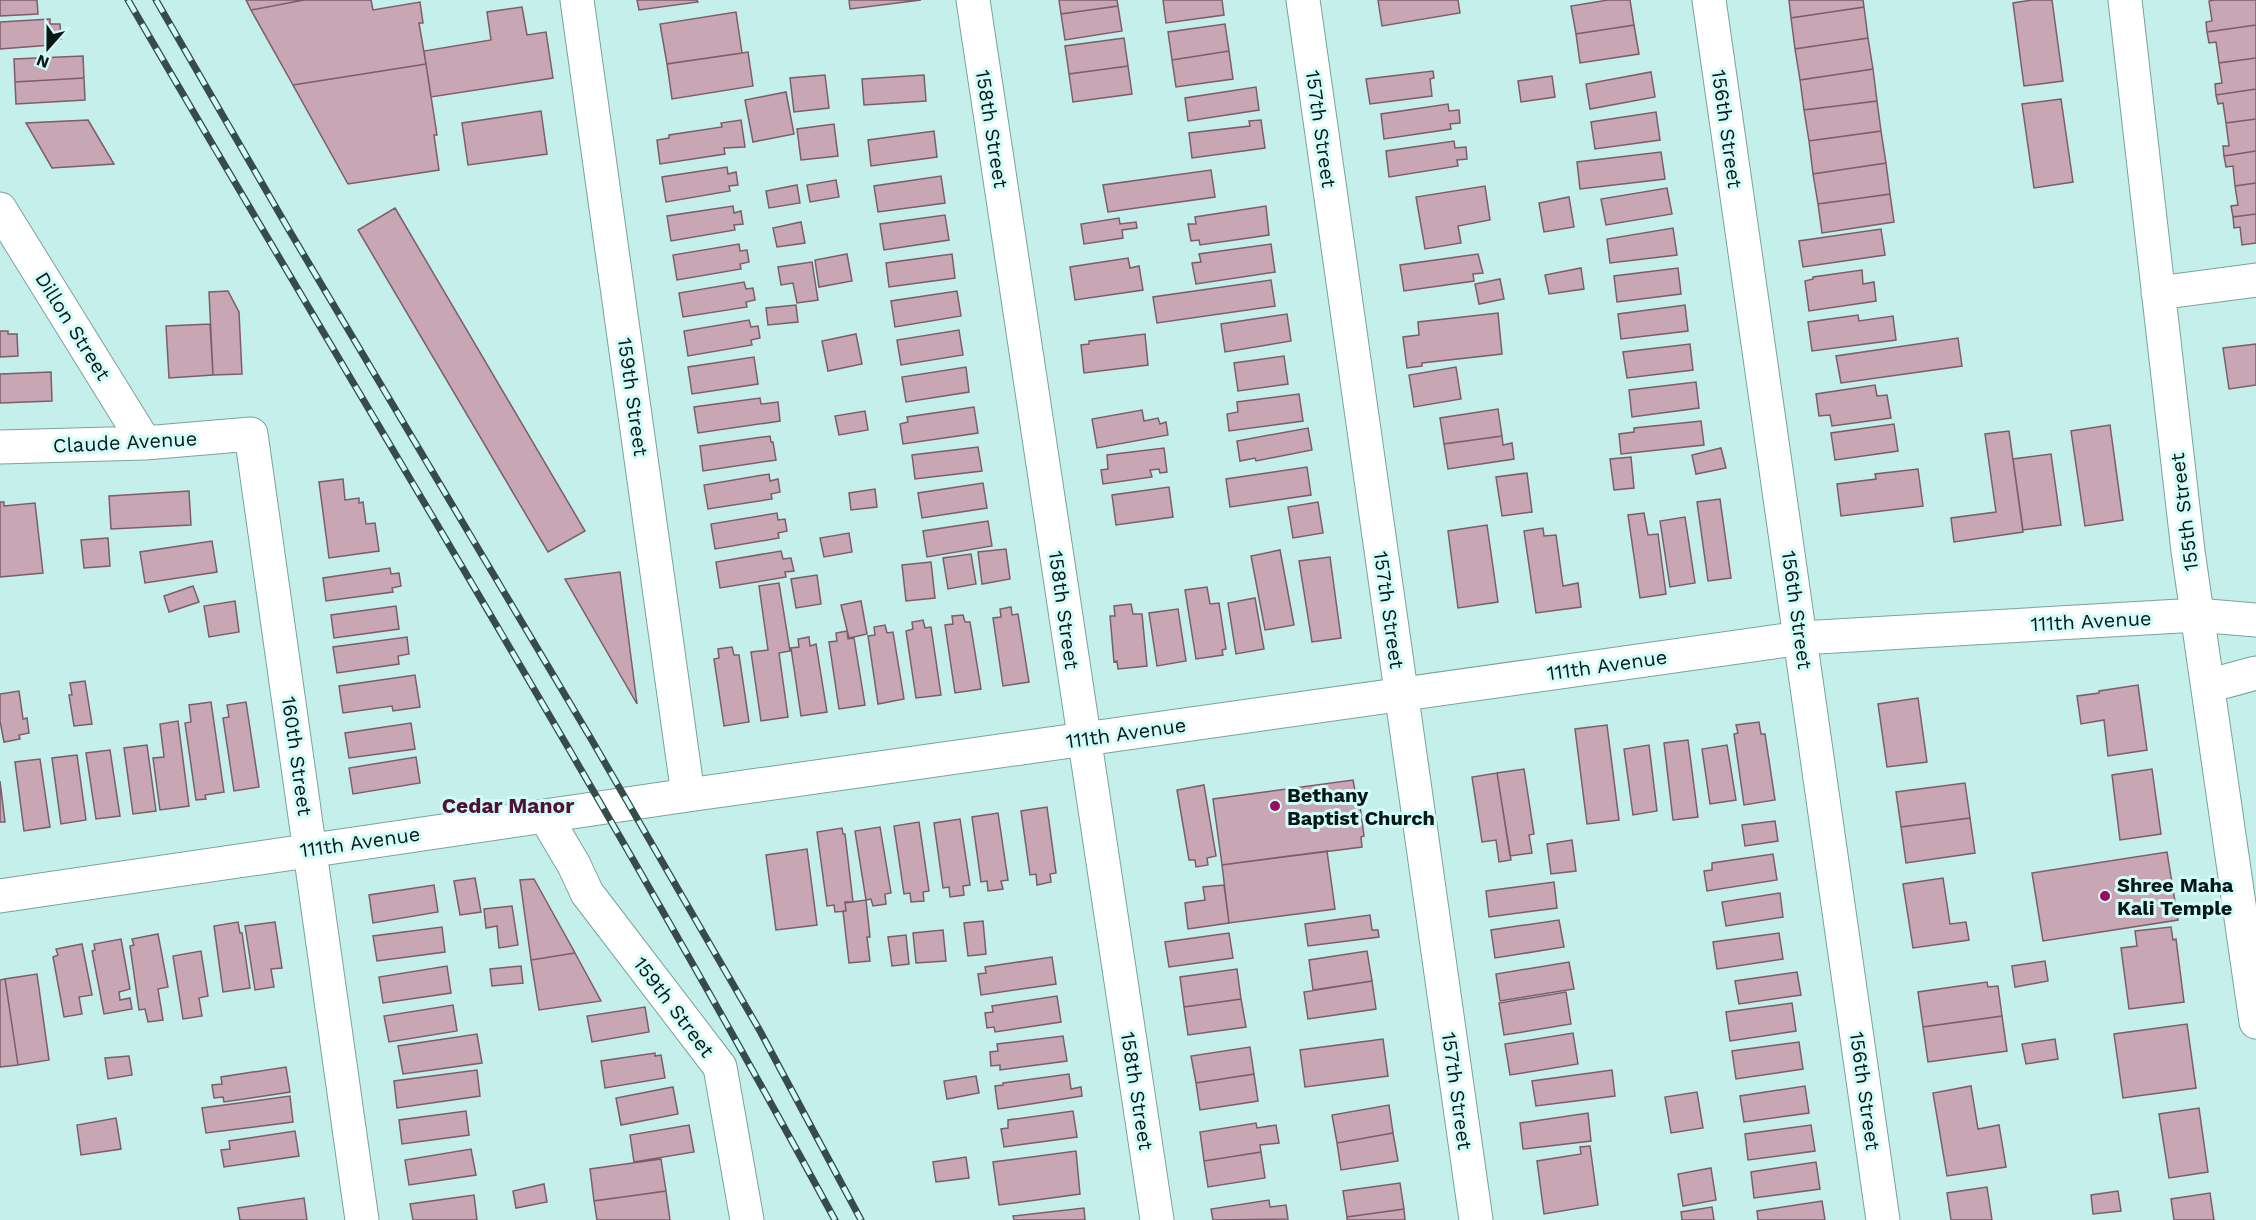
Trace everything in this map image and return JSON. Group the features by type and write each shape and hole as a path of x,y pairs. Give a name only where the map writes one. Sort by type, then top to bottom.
{"street":[{"name":"159th Street","path":"577,0 688,795"},
{"name":"158th Street","path":"973,0 1157,1220"},
{"name":"157th Street","path":"1303,0 1476,1220"},
{"name":"156th Street","path":"1709,0 1883,1220"},
{"name":"155th Street","path":"2125,0 2197,615 2256,1022"},
{"name":"Dillon Street","path":"0,209 145,443"},
{"path":"2158,293 2256,280"},
{"name":"Claude Avenue","path":"0,447 145,443 251,434"},
{"name":"160th Street","path":"251,434 362,1220"},
{"name":"111th Avenue","path":"0,896 310,849 1801,638 2197,615 2256,620"},
{"path":"2208,686 2256,673"},
{"name":"159th Street","path":"545,816 574,865 587,893 720,1067 747,1220"}],"building":[{"path":"0,0 37,0 38,14 0,16"},
{"path":"246,0 304,0 251,10"},
{"path":"304,0 371,0 373,10 420,2 423,23 419,23 426,64 293,85 251,10"},
{"path":"637,0 697,0 698,2 639,10"},
{"path":"849,0 921,0 850,9"},
{"path":"1059,0 1117,0 1118,6 1061,14"},
{"path":"1163,0 1222,0 1224,15 1166,23"},
{"path":"1378,0 1458,0 1460,13 1382,26"},
{"path":"1608,0 1630,0 1634,25 1576,34 1571,6"},
{"path":"1789,0 1863,0 1864,7 1791,18"},
{"path":"2052,0 2063,81 2024,86 2013,3"},
{"path":"2256,0 2256,25 2207,32 2206,22 2212,21 2209,1"},
{"path":"1118,6 1122,31 1065,40 1061,14"},
{"path":"522,7 527,35 546,32 553,78 431,97 424,51 491,40 487,12"},
{"path":"1864,7 1868,38 1795,49 1791,18"},
{"path":"736,12 742,53 667,64 660,24"},
{"path":"50,19 50,24 60,24 61,39 51,40 51,45 0,49 0,22"},
{"path":"1225,24 1229,51 1172,60 1168,32"},
{"path":"1634,25 1639,54 1580,63 1576,34"},
{"path":"2256,25 2256,58 2219,63 2216,42 2209,43 2207,32"},
{"path":"1124,38 1128,66 1069,74 1065,46"},
{"path":"1868,38 1873,69 1800,80 1795,49"},
{"path":"1229,51 1233,79 1176,87 1172,60"},
{"path":"748,52 753,86 672,99 667,64"},
{"path":"83,56 84,78 15,82 14,59"},
{"path":"2256,58 2256,89 2216,95 2215,84 2222,83 2219,63"},
{"path":"426,64 437,135 434,135 439,170 348,184 293,85"},
{"path":"1128,66 1132,94 1073,102 1069,74"},
{"path":"1873,69 1877,101 1804,110 1800,80"},
{"path":"1433,71 1434,78 1430,79 1432,96 1370,104 1366,79"},
{"path":"1651,72 1655,97 1590,109 1586,84"},
{"path":"825,75 829,108 794,112 790,78"},
{"path":"924,75 926,101 864,105 862,79"},
{"path":"1552,76 1555,97 1521,102 1518,81"},
{"path":"84,78 85,100 16,104 15,82"},
{"path":"1256,87 1259,110 1188,121 1185,98"},
{"path":"2256,89 2256,119 2226,123 2223,103 2218,104 2216,95"},
{"path":"786,92 794,134 753,142 745,100"},
{"path":"2061,99 2073,182 2034,188 2022,104"},
{"path":"1877,101 1881,131 1809,141 1804,110"},
{"path":"1448,104 1449,111 1459,110 1460,123 1450,124 1451,129 1384,139 1381,114"},
{"path":"541,111 547,154 468,165 462,123"},
{"path":"1656,112 1660,140 1595,149 1591,122"},
{"path":"2256,119 2256,151 2224,156 2223,146 2229,146 2226,123"},
{"path":"88,120 114,164 52,168 26,123"},
{"path":"741,120 745,147 724,148 725,154 660,164 657,140 669,138 669,135 722,127 721,123"},
{"path":"1261,120 1265,148 1192,158 1189,133 1250,126 1249,121"},
{"path":"834,124 838,156 801,160 797,129"},
{"path":"934,131 937,157 871,166 868,140"},
{"path":"1881,131 1886,163 1813,174 1809,141"},
{"path":"1454,141 1455,148 1466,147 1467,159 1457,160 1458,166 1389,177 1386,151"},
{"path":"2256,151 2256,183 2235,186 2233,166 2226,167 2224,156"},
{"path":"1661,152 1665,179 1580,189 1577,162"},
{"path":"1886,163 1890,194 1818,204 1813,174"},
{"path":"727,167 728,174 736,172 738,185 729,186 730,191 666,202 662,177"},
{"path":"1211,170 1215,197 1108,212 1103,185"},
{"path":"941,176 945,203 878,212 874,186"},
{"path":"836,180 839,197 810,202 807,185"},
{"path":"2256,183 2256,214 2233,217 2231,206 2238,205 2235,186"},
{"path":"797,185 800,203 769,208 766,191"},
{"path":"1485,186 1490,220 1458,226 1461,243 1425,249 1416,197"},
{"path":"1667,188 1672,214 1606,225 1601,199"},
{"path":"1890,194 1894,222 1822,233 1818,204"},
{"path":"1569,197 1574,227 1544,232 1539,203"},
{"path":"733,206 734,213 741,211 743,224 734,225 735,230 671,241 667,216"},
{"path":"1266,206 1269,235 1200,245 1199,240 1191,241 1188,224 1196,224 1195,217"},
{"path":"395,208 585,531 548,552 358,230"},
{"path":"2256,214 2256,243 2242,245 2240,227 2234,228 2233,217"},
{"path":"945,215 949,240 884,250 880,224"},
{"path":"1119,218 1120,224 1136,222 1137,228 1122,230 1123,238 1084,244 1081,224"},
{"path":"801,222 805,243 777,247 773,228"},
{"path":"1673,228 1677,255 1610,263 1607,239"},
{"path":"1881,229 1885,255 1803,267 1799,241"},
{"path":"739,244 740,251 747,250 749,262 740,264 741,269 677,280 673,255"},
{"path":"1271,244 1275,272 1196,284 1192,263 1201,262 1199,254"},
{"path":"847,254 852,281 819,287 815,260"},
{"path":"952,254 955,278 889,287 886,263"},
{"path":"1478,254 1483,273 1473,274 1474,281 1404,291 1400,265"},
{"path":"1128,258 1130,268 1139,266 1143,290 1075,300 1070,267"},
{"path":"812,262 818,300 797,303 793,283 781,285 778,267"},
{"path":"1581,268 1584,289 1549,294 1545,275"},
{"path":"1678,268 1681,294 1617,302 1614,276"},
{"path":"1862,270 1863,284 1874,282 1876,301 1809,311 1805,281 1813,277"},
{"path":"1500,279 1504,299 1479,304 1475,284"},
{"path":"1271,280 1275,306 1157,323 1153,297"},
{"path":"744,282 746,289 753,288 755,300 746,302 747,307 683,317 679,293"},
{"path":"228,291 239,312 242,374 213,375 209,292"},
{"path":"957,291 961,316 895,327 891,301"},
{"path":"796,305 798,322 768,325 766,308"},
{"path":"1685,305 1688,331 1621,339 1618,314"},
{"path":"1498,313 1502,354 1422,363 1422,366 1407,368 1403,337 1419,335 1418,322"},
{"path":"1287,314 1291,341 1225,352 1221,324"},
{"path":"1858,315 1859,321 1893,316 1896,340 1812,351 1808,322"},
{"path":"749,320 751,327 758,326 760,338 751,340 752,345 688,356 684,331"},
{"path":"210,324 213,375 169,378 166,326"},
{"path":"959,330 963,355 901,365 897,340"},
{"path":"0,331 17,334 18,356 0,357"},
{"path":"856,334 862,364 828,371 822,341"},
{"path":"1145,334 1148,365 1084,373 1081,345 1089,344 1089,341"},
{"path":"1958,338 1962,366 1841,383 1836,356"},
{"path":"1690,344 1693,370 1627,378 1623,352"},
{"path":"2256,344 2256,385 2229,389 2223,348"},
{"path":"1284,356 1288,384 1238,391 1234,363"},
{"path":"754,357 758,384 692,394 688,367"},
{"path":"966,367 969,392 906,402 902,377"},
{"path":"1456,367 1461,399 1414,407 1409,375"},
{"path":"51,372 52,401 0,403 0,374"},
{"path":"1696,382 1699,408 1632,417 1629,390"},
{"path":"1875,385 1877,396 1887,395 1891,418 1832,426 1830,415 1819,416 1816,394"},
{"path":"1299,394 1303,421 1229,431 1227,414 1238,412 1237,402"},
{"path":"760,398 761,404 778,402 780,421 698,433 694,407"},
{"path":"974,407 978,433 903,444 900,424 908,422 907,417"},
{"path":"1498,409 1502,436 1444,444 1440,418"},
{"path":"1142,410 1144,421 1158,418 1160,424 1166,422 1168,435 1097,448 1092,419"},
{"path":"865,411 868,430 839,435 835,416"},
{"path":"1701,421 1704,445 1621,454 1619,434 1634,432 1634,428"},
{"path":"1894,424 1898,451 1835,460 1831,433"},
{"path":"2110,425 2123,520 2085,526 2071,431"},
{"path":"1308,428 1312,450 1256,461 1255,458 1240,461 1237,441"},
{"path":"2009,431 2023,532 1954,542 1951,518 1996,512 1985,434"},
{"path":"770,436 776,460 703,471 700,446"},
{"path":"1502,436 1503,445 1512,443 1514,459 1448,469 1444,444"},
{"path":"978,447 982,471 915,479 912,455"},
{"path":"1164,448 1167,472 1160,473 1159,469 1150,470 1152,477 1103,484 1101,470 1108,469 1107,455"},
{"path":"1721,448 1726,468 1696,474 1692,455"},
{"path":"2051,454 2061,525 2023,530 2013,459"},
{"path":"1631,457 1634,488 1614,490 1610,459"},
{"path":"1307,467 1311,495 1230,507 1226,479"},
{"path":"1918,469 1923,506 1841,516 1837,484 1876,479 1875,474"},
{"path":"1527,473 1532,512 1502,516 1496,477"},
{"path":"769,474 770,481 778,479 780,492 771,494 772,499 708,509 704,485"},
{"path":"343,479 345,500 359,498 359,503 363,502 366,524 375,523 379,551 329,558 319,482"},
{"path":"983,483 987,508 922,518 918,493"},
{"path":"1169,487 1173,517 1116,525 1112,495"},
{"path":"875,489 877,507 851,510 849,493"},
{"path":"189,491 191,525 111,529 109,496"},
{"path":"1720,499 1731,578 1708,581 1697,502"},
{"path":"0,502 4,502 4,506 35,503 43,573 0,577"},
{"path":"1318,502 1323,533 1293,538 1288,507"},
{"path":"777,513 778,520 785,519 787,531 778,533 779,538 715,549 711,524"},
{"path":"1644,513 1648,535 1658,534 1666,594 1640,598 1628,515"},
{"path":"1685,517 1695,583 1670,587 1660,521"},
{"path":"988,521 992,546 927,557 923,531"},
{"path":"1487,525 1498,602 1458,608 1448,531"},
{"path":"1543,528 1544,536 1556,535 1563,586 1578,583 1581,607 1536,613 1524,531"},
{"path":"849,533 852,552 824,557 820,538"},
{"path":"108,538 110,566 84,568 81,540"},
{"path":"212,541 217,572 145,583 140,552"},
{"path":"1006,549 1010,579 982,584 978,552"},
{"path":"1280,550 1294,625 1265,630 1251,556"},
{"path":"781,551 783,559 791,558 794,571 785,572 786,577 720,588 716,562"},
{"path":"971,554 976,584 948,589 943,558"},
{"path":"1330,557 1341,638 1312,642 1299,561"},
{"path":"931,562 935,598 906,601 902,565"},
{"path":"390,568 391,574 399,573 401,586 392,588 393,592 326,601 323,578"},
{"path":"620,572 637,704 565,579"},
{"path":"817,575 821,604 796,608 791,579"},
{"path":"779,583 790,651 779,653 788,717 761,721 751,652 768,650 759,586"},
{"path":"193,586 199,602 169,612 164,596"},
{"path":"1207,587 1210,604 1219,603 1226,649 1222,650 1223,655 1196,659 1185,590"},
{"path":"1255,598 1264,649 1236,654 1228,603"},
{"path":"235,601 239,632 209,637 204,606"},
{"path":"861,601 867,634 849,638 841,605"},
{"path":"1131,604 1133,614 1142,614 1147,666 1118,669 1117,661 1114,662 1110,616 1115,616 1114,606"},
{"path":"396,606 399,629 334,638 331,615"},
{"path":"1011,607 1012,615 1018,614 1029,682 1003,686 993,618 1001,617 1000,609"},
{"path":"1178,609 1186,661 1157,666 1149,613"},
{"path":"963,615 965,622 970,622 981,689 955,693 945,625 953,624 952,616"},
{"path":"923,620 925,628 931,627 941,695 916,698 906,631 913,629 912,622"},
{"path":"885,625 887,633 893,632 904,699 878,704 868,636 875,635 874,627"},
{"path":"847,631 848,639 854,638 865,705 839,709 829,642 837,641 836,633"},
{"path":"407,637 409,654 398,656 399,664 337,673 333,647"},
{"path":"809,637 810,646 816,644 827,712 801,716 791,648 799,647 798,639"},
{"path":"732,647 734,655 739,655 749,722 724,726 714,659 719,658 718,649"},
{"path":"415,675 420,707 393,711 392,706 343,713 339,686"},
{"path":"85,681 92,724 74,726 69,695 72,695 70,683"},
{"path":"2138,685 2147,750 2108,756 2104,720 2081,724 2077,696"},
{"path":"19,691 23,719 27,718 29,733 19,735 20,739 4,742 0,721 0,694"},
{"path":"1918,698 1927,762 1887,767 1878,704"},
{"path":"211,702 224,792 205,795 206,799 196,800 185,723 191,722 189,705"},
{"path":"246,702 259,787 234,791 223,718 229,717 227,705"},
{"path":"178,721 189,806 160,810 153,758 164,757 160,724"},
{"path":"1759,722 1761,734 1765,734 1775,800 1744,805 1734,734 1738,733 1736,725"},
{"path":"411,723 415,749 349,758 345,733"},
{"path":"1607,725 1619,820 1587,824 1575,729"},
{"path":"1688,740 1698,817 1673,820 1664,743"},
{"path":"147,745 156,811 133,814 124,748"},
{"path":"1649,745 1657,811 1633,815 1624,749"},
{"path":"1727,745 1736,800 1710,804 1702,749"},
{"path":"110,750 120,816 96,819 86,753"},
{"path":"77,755 86,820 61,824 52,758"},
{"path":"416,757 420,783 353,794 349,768"},
{"path":"40,759 50,827 24,831 15,762"},
{"path":"1524,769 1534,834 1529,835 1532,853 1510,856 1497,773"},
{"path":"2152,769 2161,834 2120,840 2112,775"},
{"path":"1497,773 1511,860 1499,862 1496,840 1482,842 1472,777"},
{"path":"1353,780 1355,791 1358,790 1364,836 1361,837 1362,847 1222,865 1213,799"},
{"path":"0,781 5,822 0,822"},
{"path":"1965,783 1970,818 1901,827 1896,792"},
{"path":"1204,785 1216,856 1207,858 1208,865 1196,867 1195,860 1189,860 1177,790"},
{"path":"1047,807 1056,873 1050,874 1051,882 1037,885 1036,874 1030,875 1021,811"},
{"path":"998,813 1008,880 1001,881 1003,889 988,891 987,881 981,882 972,817"},
{"path":"1970,818 1975,853 1906,863 1901,827"},
{"path":"960,819 970,885 963,886 964,895 950,897 949,887 943,888 934,823"},
{"path":"1775,821 1778,841 1745,846 1742,825"},
{"path":"919,822 929,891 923,892 924,901 911,902 910,893 904,894 894,826"},
{"path":"880,827 891,893 885,894 886,904 873,906 871,899 866,900 855,831"},
{"path":"842,828 845,834 853,902 845,902 846,911 835,912 834,905 827,906 817,832"},
{"path":"1572,840 1576,871 1551,874 1547,844"},
{"path":"807,849 817,925 776,930 766,855"},
{"path":"1327,851 1335,909 1229,923 1222,865"},
{"name":"Shree Maha Kali Temple","path":"2167,852 2178,920 2043,941 2032,873"},
{"path":"1773,854 1777,880 1707,891 1704,871 1712,870 1712,863"},
{"path":"475,878 481,912 460,915 454,881"},
{"path":"1943,878 1950,924 1966,922 1969,940 1913,948 1903,884"},
{"path":"534,879 575,953 531,960 520,880"},
{"path":"1554,882 1557,908 1489,917 1486,891"},
{"path":"434,885 438,912 373,923 369,895"},
{"path":"1224,885 1229,923 1188,929 1185,903 1205,900 1203,887"},
{"path":"1780,893 1783,917 1726,926 1722,902"},
{"path":"866,900 870,961 849,963 843,911 846,911 845,903"},
{"path":"512,906 518,945 499,948 497,926 486,928 484,909"},
{"path":"1370,915 1372,930 1378,930 1379,937 1308,946 1305,924"},
{"path":"1559,920 1564,947 1495,958 1491,930"},
{"path":"983,921 986,954 968,956 964,923"},
{"path":"238,922 240,933 242,933 250,988 223,992 214,926"},
{"path":"275,922 282,968 271,969 274,987 255,990 245,926"},
{"path":"442,927 445,952 377,961 373,936"},
{"path":"2171,927 2173,940 2176,939 2184,1002 2129,1009 2121,948 2137,946 2135,931"},
{"path":"943,930 946,961 916,963 913,933"},
{"path":"1229,933 1233,958 1169,967 1165,942"},
{"path":"1779,933 1783,959 1717,969 1713,942"},
{"path":"158,934 168,987 158,989 163,1020 148,1022 145,1009 139,1010 130,946 134,945 132,939"},
{"path":"906,935 909,964 892,966 888,937"},
{"path":"121,939 130,989 119,992 120,1000 130,998 132,1009 104,1014 92,951 95,950 94,944"},
{"path":"82,944 92,995 79,997 82,1014 64,1017 53,957 58,955 56,949"},
{"path":"201,951 208,996 199,998 202,1016 183,1019 173,956"},
{"path":"1367,951 1372,981 1313,990 1309,960"},
{"path":"575,953 601,1001 539,1010 531,960"},
{"path":"1052,957 1056,984 981,995 978,974 986,973 985,967"},
{"path":"2045,961 2048,981 2015,987 2012,966"},
{"path":"1569,962 1574,989 1500,1001 1496,974"},
{"path":"447,966 451,993 383,1003 379,977"},
{"path":"521,966 523,983 492,986 490,969"},
{"path":"1237,969 1241,999 1184,1007 1180,977"},
{"path":"1797,972 1801,995 1739,1004 1735,981"},
{"path":"37,974 49,1060 18,1065 5,979"},
{"path":"5,979 18,1065 0,1067 0,980"},
{"path":"1372,981 1376,1009 1308,1019 1304,992"},
{"path":"1987,982 1988,987 1998,986 2002,1016 1923,1027 1918,992"},
{"path":"1566,992 1571,1024 1504,1035 1499,1003"},
{"path":"1057,996 1061,1022 995,1032 994,1027 987,1028 985,1013 993,1012 992,1006"},
{"path":"1241,999 1246,1027 1188,1035 1184,1007"},
{"path":"1792,1003 1796,1031 1730,1041 1726,1012"},
{"path":"453,1005 457,1031 389,1042 384,1016"},
{"path":"645,1007 649,1032 592,1042 587,1016"},
{"path":"2002,1016 2007,1051 1928,1062 1923,1027"},
{"path":"2187,1024 2196,1088 2123,1098 2114,1034"},
{"path":"1573,1033 1578,1064 1510,1075 1505,1044"},
{"path":"477,1034 482,1063 403,1074 398,1046"},
{"path":"1063,1036 1067,1061 1000,1070 1000,1065 991,1066 990,1052 998,1051 997,1044"},
{"path":"1383,1039 1388,1076 1305,1087 1300,1050"},
{"path":"2055,1039 2058,1059 2026,1064 2022,1044"},
{"path":"1799,1042 1803,1069 1736,1079 1732,1051"},
{"path":"1250,1047 1254,1074 1196,1083 1191,1056"},
{"path":"655,1053 655,1056 661,1055 665,1078 605,1088 601,1061"},
{"path":"129,1056 132,1075 108,1079 105,1058"},
{"path":"286,1067 290,1092 224,1102 223,1097 214,1098 212,1085 222,1084 221,1077"},
{"path":"477,1070 480,1096 397,1108 394,1081"},
{"path":"1612,1070 1615,1096 1536,1106 1532,1081"},
{"path":"1069,1074 1071,1089 1081,1087 1082,1096 998,1109 995,1086"},
{"path":"1254,1074 1258,1101 1200,1110 1196,1083"},
{"path":"976,1076 979,1093 947,1099 944,1081"},
{"path":"1805,1086 1809,1113 1744,1122 1740,1096"},
{"path":"1971,1086 1978,1129 1999,1125 2006,1167 1947,1176 1933,1093"},
{"path":"673,1087 678,1114 621,1125 616,1098"},
{"path":"1697,1092 1703,1128 1671,1133 1665,1097"},
{"path":"290,1096 293,1122 206,1133 202,1108"},
{"path":"1389,1105 1393,1133 1337,1143 1332,1115"},
{"path":"2199,1108 2208,1172 2169,1178 2159,1114"},
{"path":"466,1111 469,1135 402,1144 399,1120"},
{"path":"1073,1111 1077,1137 1004,1147 1001,1129 1008,1128 1008,1120"},
{"path":"1588,1113 1591,1141 1523,1149 1520,1123"},
{"path":"116,1118 121,1149 81,1155 77,1125"},
{"path":"1256,1123 1257,1128 1276,1125 1279,1143 1260,1145 1261,1152 1204,1161 1200,1132"},
{"path":"689,1125 694,1152 634,1162 630,1135"},
{"path":"1811,1125 1815,1151 1748,1160 1745,1134"},
{"path":"295,1131 299,1156 224,1167 221,1150 230,1149 229,1141"},
{"path":"1393,1133 1398,1161 1341,1170 1337,1143"},
{"path":"1590,1146 1598,1205 1544,1214 1537,1161 1581,1154 1580,1147"},
{"path":"471,1149 476,1175 409,1185 405,1160"},
{"path":"1076,1151 1080,1194 999,1205 993,1162"},
{"path":"1261,1152 1265,1178 1208,1187 1204,1161"},
{"path":"966,1157 969,1178 936,1182 933,1162"},
{"path":"661,1159 666,1191 594,1201 590,1169"},
{"path":"1816,1162 1820,1189 1754,1198 1751,1172"},
{"path":"1711,1168 1716,1200 1683,1206 1678,1174"},
{"path":"1400,1183 1404,1209 1347,1217 1343,1191"},
{"path":"544,1184 547,1202 516,1208 513,1191"},
{"path":"1987,1187 1992,1220 1951,1220 1947,1193"},
{"path":"666,1191 670,1220 597,1220 594,1201"},
{"path":"2118,1191 2121,1211 2093,1214 2091,1195"},
{"path":"2210,1193 2214,1220 2174,1220 2171,1199"},
{"path":"474,1195 477,1220 413,1220 410,1204"},
{"path":"304,1198 307,1220 240,1220 238,1208"},
{"path":"1269,1200 1270,1207 1286,1205 1288,1219 1213,1220 1211,1209"},
{"path":"1822,1201 1825,1220 1758,1220 1757,1211"},
{"path":"1712,1207 1714,1220 1682,1220 1681,1212"},
{"path":"1084,1208 1085,1220 1014,1220 1013,1216"},
{"path":"1404,1209 1405,1220 1347,1220 1347,1217"}],"railway":[{"path":"128,0 575,760 663,912 835,1220"},
{"path":"156,0 289,230 590,737 760,1031 861,1220"}],"place":[{"name":"Bethany Baptist Church","path":"1275,806"},
{"name":"Shree Maha Kali Temple","path":"2105,896"}],"district":[{"name":"Cedar Manor","path":"508,805"}]}
